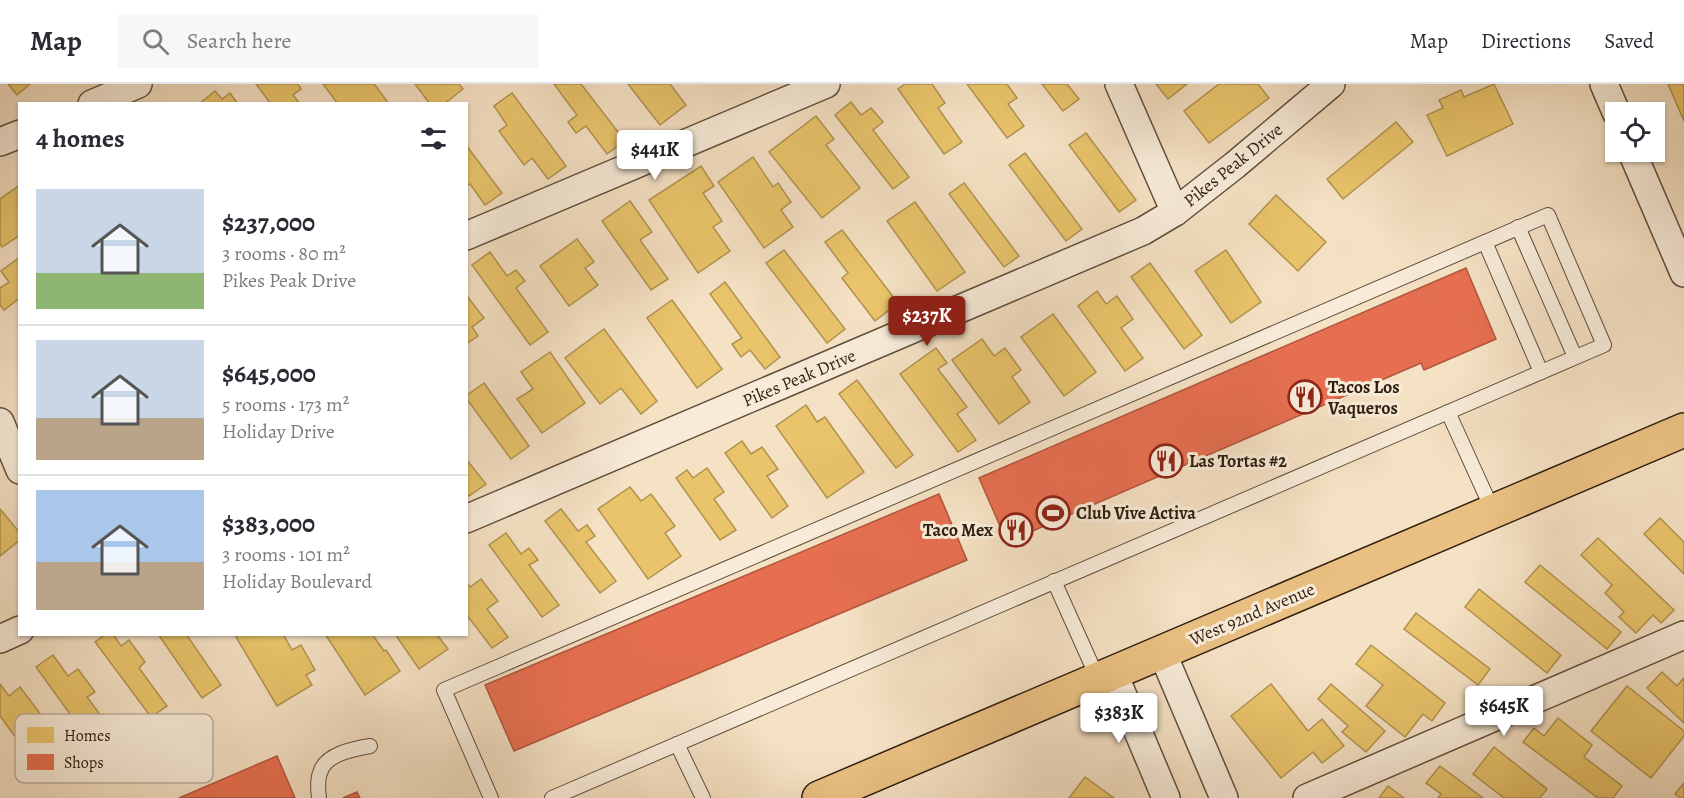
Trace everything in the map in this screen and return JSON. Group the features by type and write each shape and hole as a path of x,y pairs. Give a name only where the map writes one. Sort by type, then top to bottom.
{"main road":[{"name":"West 92nd Avenue","path":"819,798 1684,430"}],"street":[{"path":"97,102 138,84 146,102"},
{"path":"468,235 826,84"},
{"path":"1119,84 1175,212"},
{"name":"Pikes Peak Drive","path":"468,518 1143,231 1175,212 1236,165 1331,84"},
{"path":"1604,84 1612,102"},
{"path":"0,142 18,135"},
{"path":"1636,162 1684,273"},
{"path":"0,422 18,465"},
{"path":"0,639 18,631"},
{"path":"1307,798 1684,635"},
{"path":"1162,652 1224,798"},
{"path":"1105,676 1166,798"}],"lane":[{"path":"491,798 444,690 1548,215 1604,345 552,798"},
{"path":"1518,227 1575,357"},
{"path":"1485,242 1541,372"},
{"path":"1448,412 1493,512"},
{"path":"1054,581 1105,676"},
{"path":"678,744 703,798"},
{"path":"319,798 320,771 329,761 348,750 370,746"}],"building: Homes":[{"path":"8,84 30,84 17,95"},
{"path":"256,84 298,84 301,89 293,95 298,102 270,102"},
{"path":"323,84 374,84 388,102 336,102"},
{"path":"415,84 459,84 463,89 447,102 428,102"},
{"path":"554,84 581,84 625,141 607,154 586,126 576,133 568,122 577,115"},
{"path":"628,84 670,84 686,105 660,125"},
{"path":"905,84 932,84 945,103 938,108 962,142 944,154 898,89"},
{"path":"967,84 1007,84 1017,98 1008,104 1024,126 1007,138"},
{"path":"1042,84 1067,84 1079,99 1063,111"},
{"path":"1156,84 1187,84 1168,99"},
{"path":"1219,84 1258,84 1269,98 1209,143 1184,111"},
{"path":"1494,84 1513,124 1447,156 1427,115 1443,108 1439,100 1461,90 1464,97"},
{"path":"1668,84 1684,84 1684,121"},
{"path":"215,91 222,99 230,93 237,102 201,102"},
{"path":"512,93 566,166 548,179 532,158 524,165 499,131 507,125 494,106"},
{"path":"851,102 861,115 871,108 883,122 873,130 909,177 893,189 835,115"},
{"path":"816,116 834,139 826,145 860,188 822,218 769,152"},
{"path":"1396,122 1413,142 1343,199 1327,179"},
{"path":"1086,133 1136,200 1119,212 1069,145"},
{"path":"468,148 502,193 485,205 470,184 468,185"},
{"path":"1025,153 1082,229 1066,241 1009,165"},
{"path":"753,157 773,187 778,183 791,202 781,210 793,227 764,248 718,182"},
{"path":"701,166 714,186 703,193 722,221 713,227 730,251 698,273 649,200"},
{"path":"964,183 1019,256 1004,267 949,194"},
{"path":"18,186 18,236 2,247 0,244 0,199"},
{"path":"1276,195 1326,242 1298,271 1249,224"},
{"path":"630,201 652,232 640,240 668,279 651,290 602,221"},
{"path":"915,202 965,272 937,291 887,221"},
{"path":"842,230 898,303 875,321 842,278 848,273 825,242"},
{"path":"577,239 594,262 585,268 598,285 569,306 540,266"},
{"path":"784,250 845,329 827,343 766,263"},
{"path":"1226,250 1261,302 1231,323 1195,271"},
{"path":"490,252 507,276 516,270 525,281 516,288 548,332 530,345 472,265"},
{"path":"18,258 18,300 4,310 0,305 0,288 9,282 1,271"},
{"path":"1150,263 1202,335 1184,349 1131,277"},
{"path":"725,282 780,357 765,369 750,350 741,357 732,344 742,338 710,294"},
{"path":"1097,291 1106,304 1117,296 1133,319 1121,328 1143,358 1125,371 1078,306"},
{"path":"468,297 484,318 472,327 478,336 468,343"},
{"path":"672,300 722,369 697,388 647,318"},
{"path":"1053,314 1096,372 1064,396 1021,337"},
{"path":"604,329 657,401 641,414 621,388 600,404 565,358"},
{"path":"982,339 994,356 1005,348 1021,370 1012,377 1030,402 999,424 952,360"},
{"path":"936,348 947,363 938,369 967,407 957,414 976,440 958,452 900,374"},
{"path":"550,352 585,403 542,433 517,399 533,389 521,372"},
{"path":"857,380 913,455 896,468 839,394"},
{"path":"484,383 529,446 511,459 468,401 468,395"},
{"path":"806,405 817,422 825,417 864,472 827,498 776,426"},
{"path":"742,441 751,454 762,447 778,469 767,476 788,506 772,518 725,453"},
{"path":"468,462 486,484 468,495"},
{"path":"707,468 724,492 714,499 736,530 720,540 676,478 687,470 693,478"},
{"path":"630,487 641,501 651,494 675,526 665,533 681,556 648,579 598,509"},
{"path":"0,509 18,531 18,542 0,556"},
{"path":"561,509 578,531 587,525 595,536 586,542 616,581 600,593 545,521"},
{"path":"1660,518 1684,542 1684,574 1644,534"},
{"path":"506,533 521,554 529,548 538,560 529,565 559,605 542,617 489,545"},
{"path":"1598,538 1674,610 1661,623 1653,615 1636,633 1619,617 1624,612 1605,593 1612,585 1581,555"},
{"path":"1540,565 1621,632 1607,649 1525,582"},
{"path":"481,579 498,601 487,609 508,637 492,648 468,617 468,584 470,587"},
{"path":"1479,589 1561,655 1547,673 1465,607"},
{"path":"1416,613 1490,669 1478,685 1404,629"},
{"path":"103,636 114,636 121,646 129,640 145,662 139,668 167,706 155,714 149,714 95,642"},
{"path":"159,636 187,636 221,685 202,698"},
{"path":"284,636 292,650 301,645 315,670 306,675 312,685 277,706 236,637"},
{"path":"326,636 373,636 400,671 365,695"},
{"path":"396,636 438,636 448,649 419,669"},
{"path":"1371,645 1445,703 1432,721 1423,714 1405,737 1366,706 1383,685 1356,664"},
{"path":"53,655 68,676 78,669 95,692 87,697 100,714 70,714 36,667"},
{"path":"1662,672 1677,686 1684,678 1684,723 1647,688"},
{"path":"0,684 9,696 20,687 40,714 15,714 15,737 0,716"},
{"path":"1271,684 1308,731 1322,719 1344,746 1322,763 1313,752 1281,778 1231,716"},
{"path":"1331,684 1385,731 1366,752 1342,732 1348,726 1318,699"},
{"path":"1627,686 1684,731 1684,736 1651,778 1591,731"},
{"path":"1558,718 1592,745 1584,757 1622,786 1613,798 1598,798 1523,742 1534,728 1544,736"},
{"path":"1494,747 1547,789 1540,798 1504,798 1473,774"},
{"path":"1440,766 1483,798 1438,798 1441,794 1426,783"},
{"path":"1085,777 1114,798 1069,798"},
{"path":"1684,783 1684,798 1681,798 1675,794"},
{"path":"1388,786 1404,798 1379,798"}],"building: Shops":[{"path":"1466,268 1496,339 1424,370 1421,363 1007,542 979,478"},
{"path":"939,494 967,560 514,751 485,685"},
{"path":"277,756 295,798 179,798"},
{"path":"357,792 360,798 343,798"}],"place":[{"name":"Tacos Los Vaqueros","path":"1305,397"},
{"name":"Las Tortas #2","path":"1166,461"},
{"name":"Club Vive Activa","path":"1053,513"},
{"name":"Taco Mex","path":"1016,530"}]}
